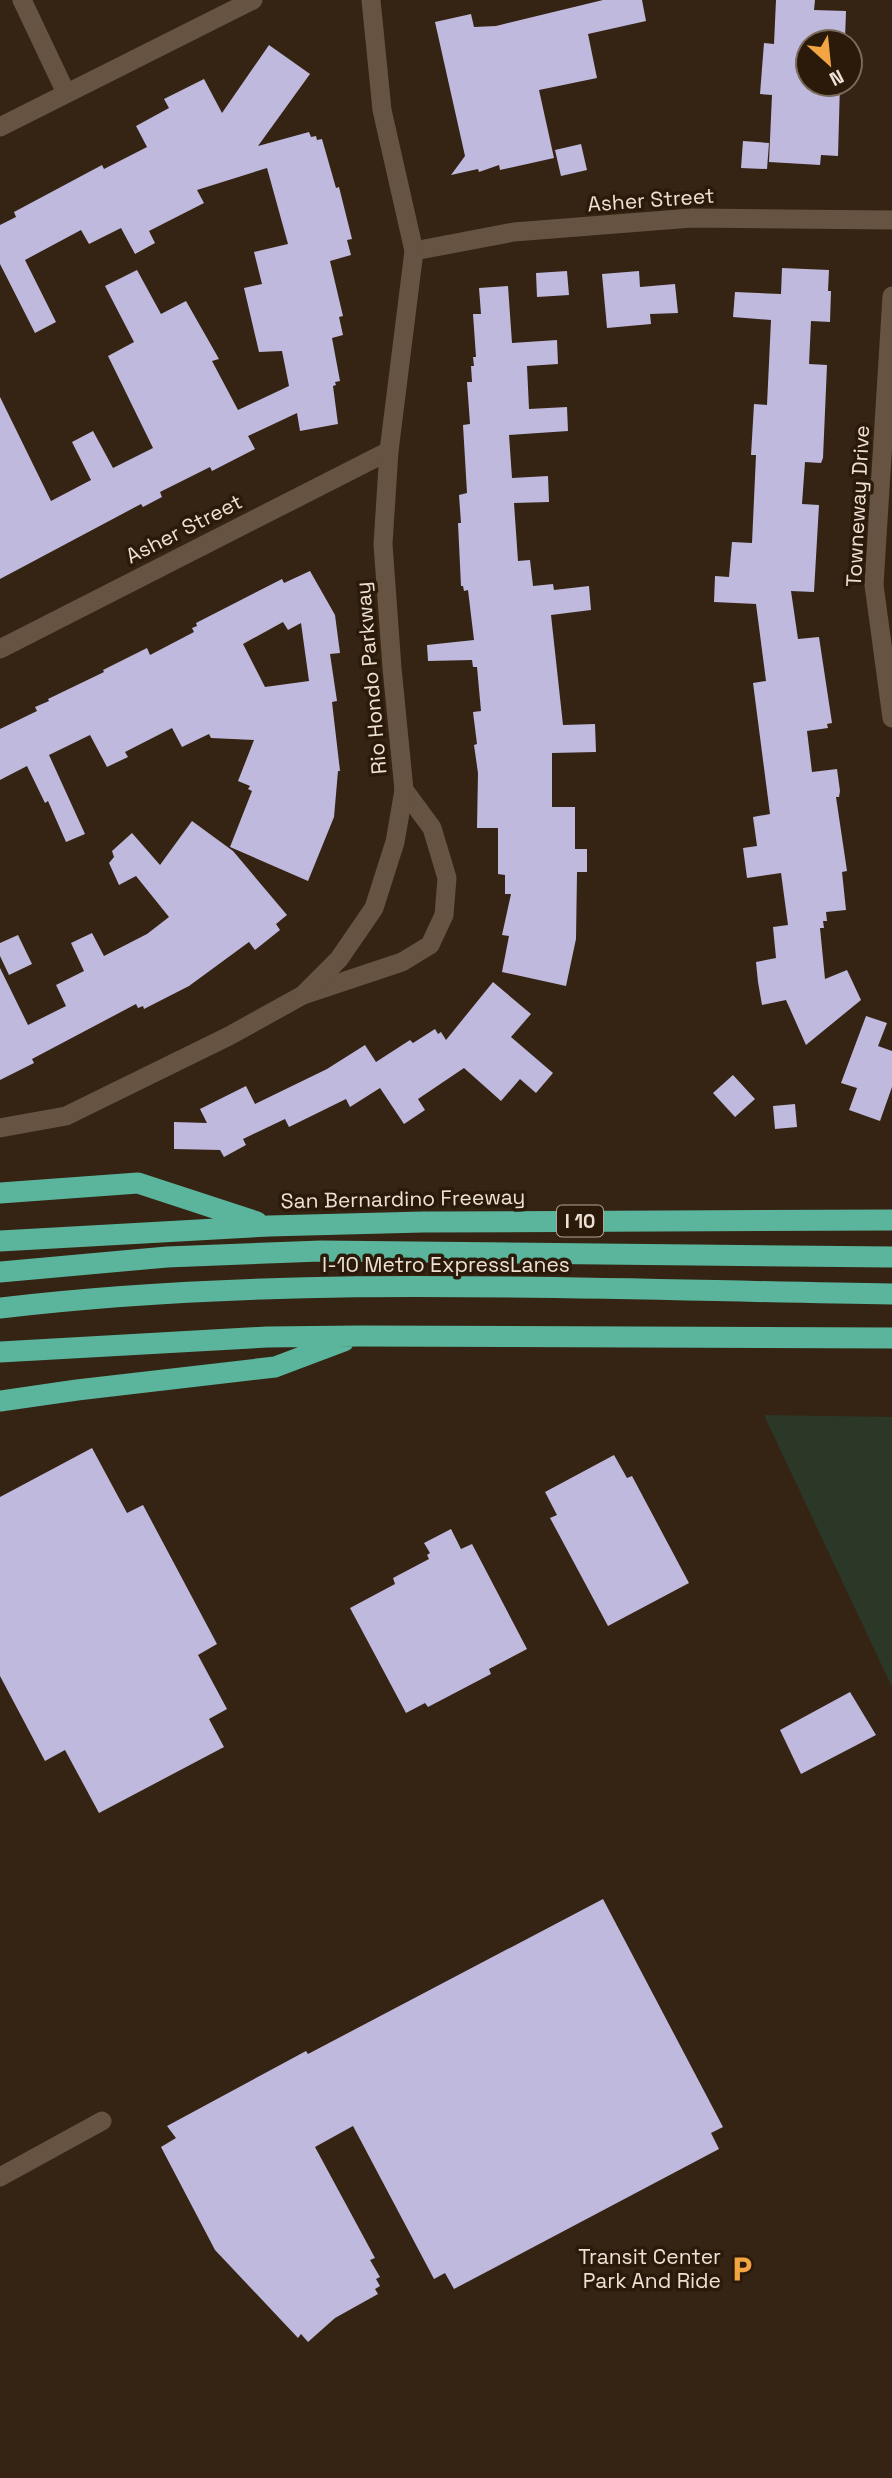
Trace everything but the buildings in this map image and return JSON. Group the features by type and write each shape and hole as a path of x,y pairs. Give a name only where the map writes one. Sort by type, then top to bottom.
{"highway":[{"path":"0,1193 138,1183 268,1226"},
{"name":"San Bernardino Freeway","path":"0,1241 268,1226 437,1222 892,1220"},
{"name":"I-10 Metro ExpressLanes","path":"0,1272 167,1257 321,1251 892,1257"},
{"name":"I-10 Metro ExpressLanes","path":"0,1308 49,1302 199,1293 375,1286 892,1294"},
{"path":"0,1401 275,1367 359,1336"},
{"path":"0,1352 267,1337 892,1338"}],"street":[{"path":"22,0 66,93"},
{"path":"0,127 253,0"},
{"name":"Rio Hondo Parkway","path":"0,1128 66,1116 229,1036 303,995 339,958 374,908 395,842 404,790 391,668 383,544 388,451 414,251 382,110 371,0"},
{"name":"Asher Street","path":"414,251 514,232 692,218 892,220"},
{"name":"Towneway Drive","path":"892,296 874,585 888,646 892,718"},
{"name":"Asher Street","path":"0,649 388,451"},
{"path":"303,995 402,962 430,945 444,915 447,878 432,828 404,790"},
{"path":"0,2177 102,2121"}],"green space":[{"path":"764,1415 892,1417 892,1687"}],"place":[{"name":"Transit Center Park And Ride","path":"742,2269"}]}
